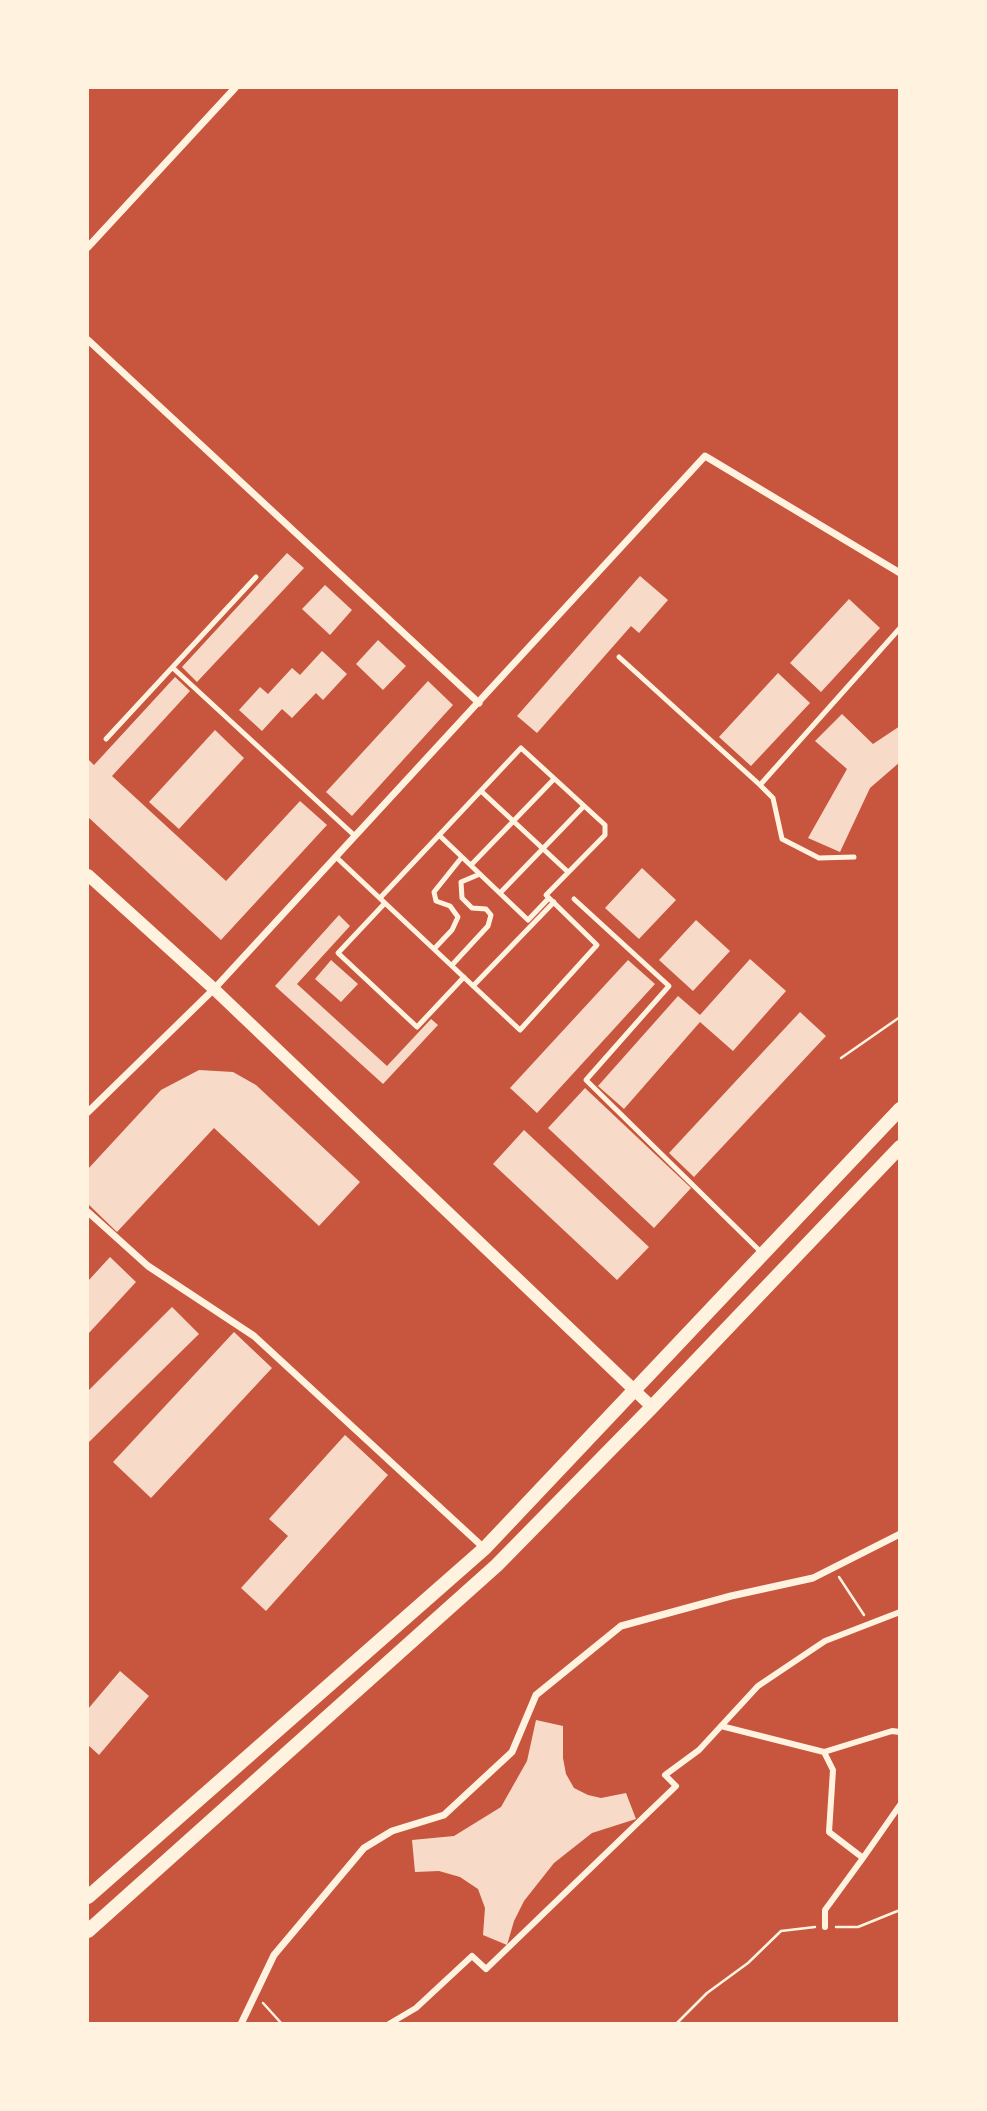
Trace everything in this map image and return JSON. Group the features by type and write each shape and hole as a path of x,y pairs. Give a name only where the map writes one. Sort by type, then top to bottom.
{"main road":[{"path":"88,1897 485,1548 900,1109"},
{"path":"88,1931 496,1566 900,1147"}],"street":[{"path":"88,247 235,88"},
{"path":"88,340 479,703"},
{"path":"88,1112 214,989 705,456 900,573"},
{"path":"88,875 214,989 652,1407"},
{"path":"88,1212 148,1266 254,1336 485,1548"},
{"path":"241,2024 274,1955 364,1848 392,1831 444,1815 512,1752 536,1695 621,1626 731,1596 813,1578 900,1534"},
{"path":"389,2024 416,2008 472,1956 486,1969 676,1786 665,1775 699,1750 758,1686 825,1641 900,1612"},
{"path":"721,1726 824,1752 892,1731 900,1732"},
{"path":"824,1752 833,1770 829,1832 863,1858"},
{"path":"825,1927 825,1910 900,1805"}],"lane":[{"path":"106,739 256,577"},
{"path":"760,785 900,628"},
{"path":"619,657 774,798 782,839 819,858 854,857"},
{"path":"173,668 355,836"},
{"path":"336,857 520,1030 597,945 546,895 606,835 605,825 521,748 380,898"},
{"path":"471,865 554,779"},
{"path":"481,791 568,872"},
{"path":"500,893 584,806"},
{"path":"439,835 528,920 551,900"},
{"path":"434,949 452,930 458,917 450,906 436,901 434,892 462,857"},
{"path":"452,965 488,926 491,915 486,909 472,908 463,898 461,882 480,874"},
{"path":"574,899 669,986 586,1080 763,1254"},
{"path":"473,986 551,900"},
{"path":"385,903 338,953 417,1027 464,977"}],"path":[{"path":"841,1058 900,1017"},
{"path":"833,1568 870,1623"},
{"path":"676,2024 707,1993 748,1963 781,1931 858,1927 900,1910"},
{"path":"255,1995 282,2024"}],"building":[{"path":"287,553 304,568 197,682 182,667"},
{"path":"640,576 668,600 639,633 631,626 537,733 517,716"},
{"path":"325,585 352,610 330,635 302,609"},
{"path":"849,599 880,628 821,692 790,663"},
{"path":"378,640 406,666 383,690 356,664"},
{"path":"322,651 347,674 323,700 316,693 292,718 282,709 262,731 239,710 260,687 268,694 292,668 300,675"},
{"path":"778,673 810,703 751,766 719,737"},
{"path":"175,677 190,691 112,776 226,881 300,801 327,825 221,940 88,817 88,759 94,765"},
{"path":"428,681 453,705 352,816 326,792"},
{"path":"842,714 873,744 900,726 900,762 870,788 840,852 808,838 847,769 815,741"},
{"path":"215,730 244,758 179,829 149,802"},
{"path":"642,868 676,900 639,939 605,908"},
{"path":"339,915 350,926 297,984 387,1066 431,1019 438,1025 383,1084 275,986"},
{"path":"696,920 730,951 693,991 659,960"},
{"path":"750,959 786,991 733,1051 700,1022 624,1109 598,1086 678,996 700,1015"},
{"path":"331,960 358,984 341,1002 315,979"},
{"path":"628,960 655,984 537,1113 510,1088"},
{"path":"800,1012 826,1036 694,1177 669,1153"},
{"path":"199,1070 233,1072 256,1085 360,1182 319,1226 214,1128 117,1232 88,1204 88,1169 161,1090"},
{"path":"585,1088 691,1188 654,1228 548,1128"},
{"path":"524,1130 649,1247 617,1280 493,1164"},
{"path":"110,1257 136,1282 88,1334 88,1281"},
{"path":"172,1307 199,1334 88,1443 88,1391"},
{"path":"234,1332 272,1368 151,1498 113,1462"},
{"path":"345,1435 388,1475 266,1611 241,1588 288,1536 269,1519"},
{"path":"120,1671 149,1696 99,1755 88,1745 88,1709"},
{"path":"536,1720 563,1726 563,1758 566,1774 574,1788 601,1798 626,1793 636,1819 592,1833 554,1863 524,1901 514,1921 507,1945 483,1935 485,1908 478,1889 460,1877 439,1871 415,1872 412,1840 454,1836 501,1807 527,1761"}]}
